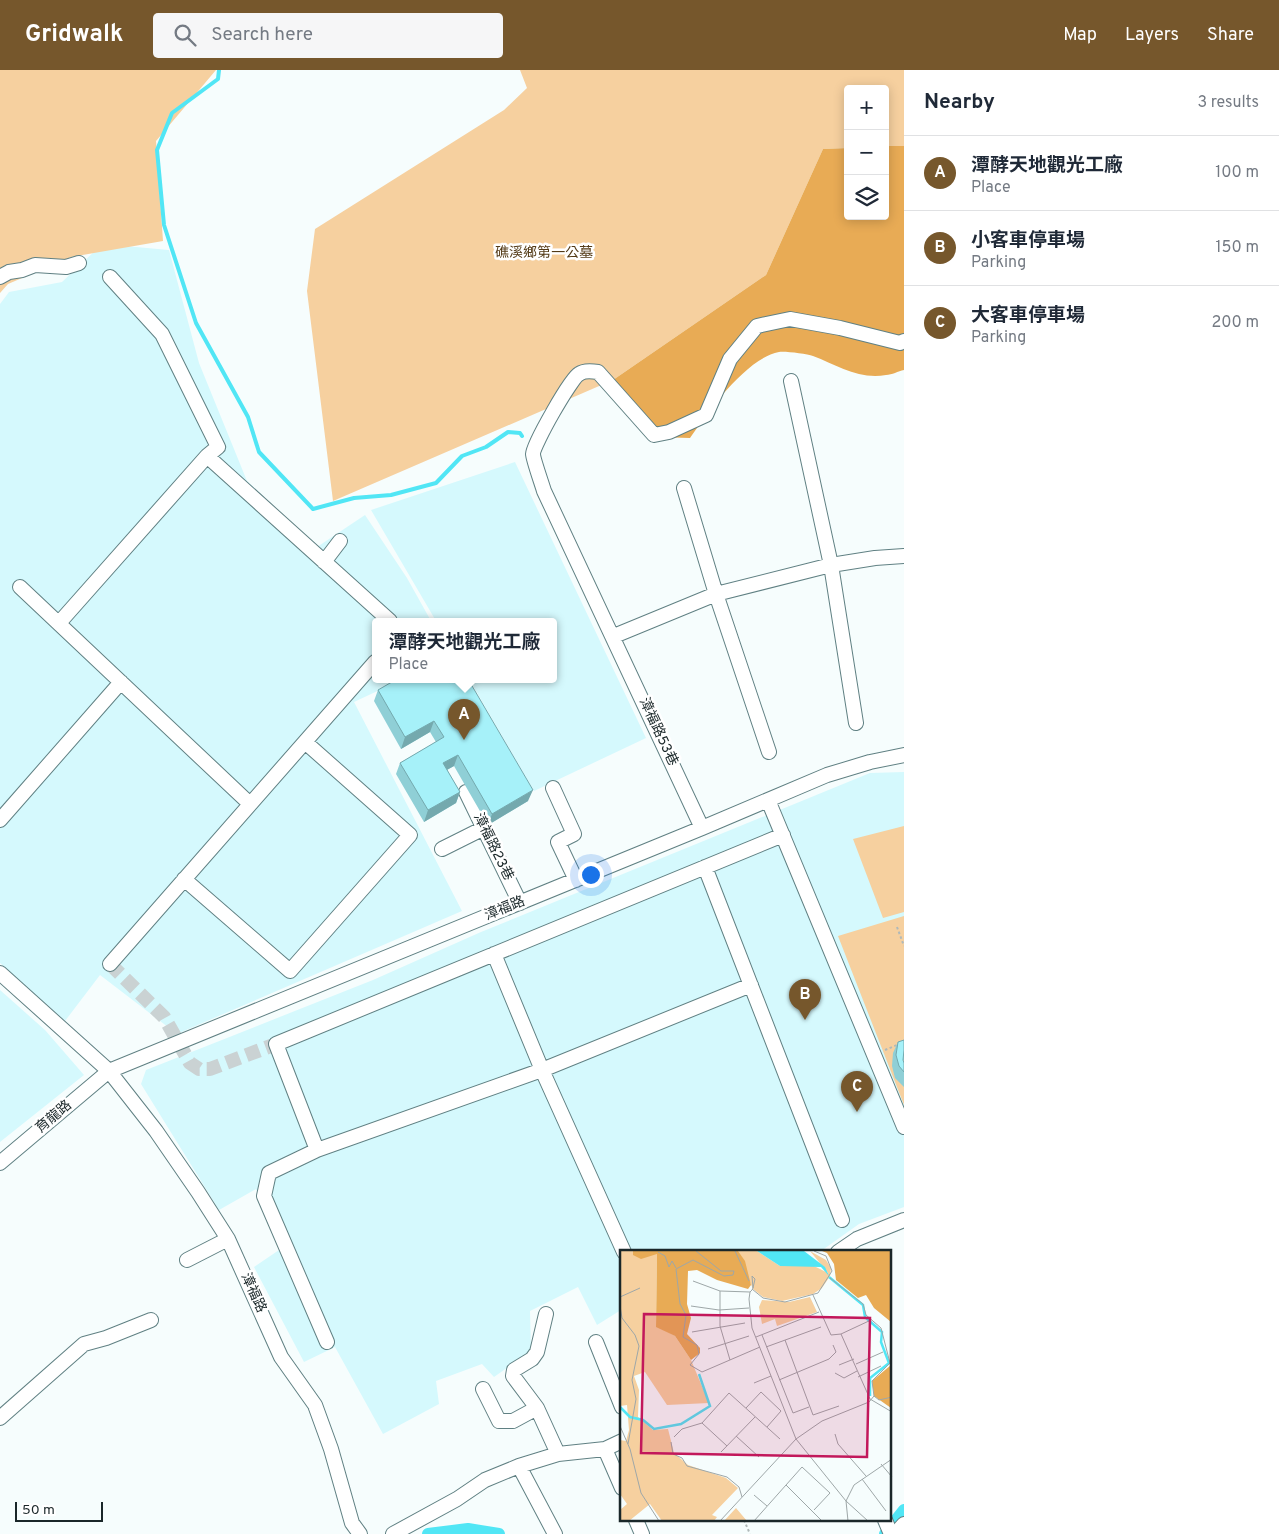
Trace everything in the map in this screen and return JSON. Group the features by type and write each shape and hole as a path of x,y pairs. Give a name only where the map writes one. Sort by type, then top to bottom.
{"street":[{"path":"0,277 9,272 35,265 66,267 79,263"},
{"path":"58,623 218,446 162,334 110,277"},
{"name":"漳福路53巷","path":"702,828 614,636 544,490 533,454 539,437 567,389 579,374 589,371 598,372 654,435 669,432 706,416 730,359 757,326 790,319 840,328 900,343 904,341"},
{"path":"791,381 832,564 856,723"},
{"path":"207,456 387,618"},
{"path":"684,488 716,594 769,752"},
{"path":"324,562 340,541"},
{"path":"614,636 716,594 832,564 904,556"},
{"path":"20,587 250,804"},
{"path":"110,964 372,665"},
{"path":"0,820 121,682"},
{"path":"184,879 290,971 398,849 410,835 305,742"},
{"name":"漳福路","path":"109,1071 827,775 870,762 904,755"},
{"path":"553,788 574,834 558,842 576,880"},
{"name":"漳福路23巷","path":"466,792 520,903"},
{"path":"768,800 904,1127"},
{"path":"442,849 484,828"},
{"path":"318,1150 276,1044 783,835"},
{"path":"705,867 842,1220"},
{"path":"494,954 542,1070 623,1250"},
{"name":"漳福路","path":"0,973 109,1071 156,1131 228,1239 281,1356 314,1405 331,1449 352,1523 360,1534"},
{"path":"327,1342 264,1196 270,1174 318,1150 542,1070 751,985"},
{"name":"育龍路","path":"0,1163 109,1071"},
{"path":"841,1250 857,1239 904,1220"},
{"path":"187,1260 228,1239"},
{"path":"546,1314 536,1352 532,1359 514,1370 513,1376 537,1408 558,1454"},
{"path":"0,1418 84,1344 106,1338 151,1320"},
{"path":"596,1342 620,1402"},
{"path":"484,1389 499,1420 513,1421 537,1408"},
{"path":"393,1534 457,1499 485,1480 519,1466 558,1454 604,1449 620,1442"},
{"path":"604,1449 620,1484"},
{"path":"519,1466 555,1534"},
{"path":"637,1522 642,1534"},
{"path":"886,1522 891,1534"},
{"path":"895,1534 904,1524"}],"path":[{"path":"896,927 904,946"},
{"path":"874,1054 904,1043"},
{"path":"745,1522 750,1534"}],"shaded area":[{"path":"889,146 904,146 904,370 888,375 857,374 810,355 779,352 766,356 741,375 717,401 690,438 656,437 613,380 766,275 823,149 844,148 844,220 889,220"},
{"path":"125,246 169,250 199,363 247,481 317,547 365,515 407,578 429,618 372,618 372,683 394,683 354,702 462,911 177,1034 100,975 65,1021 0,963 0,304 9,292 62,282 98,248"},
{"path":"515,462 646,738 534,791 471,683 557,683 557,618 434,618 371,510"},
{"path":"904,772 904,1207 859,1224 822,1250 620,1250 620,1311 597,1325 578,1287 530,1311 531,1351 494,1377 482,1364 436,1381 439,1404 383,1434 335,1347 304,1362 254,1267 282,1248 256,1189 219,1210 141,1084 146,1070 373,980 481,932 870,773"},
{"path":"0,990 45,1030 84,1075 0,1142"}],"green space":[{"path":"0,70 216,70 156,141 163,241 71,257 8,284 0,293"},
{"name":"礁溪鄉第一公墓","path":"520,70 904,70 904,146 889,146 889,85 844,85 844,148 823,149 766,275 613,380 333,501 307,291 315,229 504,110 527,88"},
{"path":"904,826 904,912 883,918 853,839"},
{"path":"904,916 904,1105 838,936"}],"building":[{"path":"390,683 470,683 533,790 492,814 458,755 443,763 460,792 428,810 400,763 444,737 434,721 405,737 378,690"},
{"path":"904,1040 904,1072 899,1066 896,1055 898,1042"}],"waterway":[{"path":"219,70 218,79 172,113 157,150 164,225 196,323 248,417 259,452 313,509 354,498 391,495 436,483 462,456 486,447 508,432 520,433 522,436"},
{"path":"885,1534 904,1510"},
{"path":"428,1534 468,1529 499,1534"}],"tunnel":[{"path":"110,964 164,1017 190,1063 199,1069 210,1069 276,1044"}],"place":[{"name":"潭酵天地觀光工廠","path":"464,740"},
{"name":"小客車停車場","path":"805,1020"},
{"name":"大客車停車場","path":"857,1112"}]}
